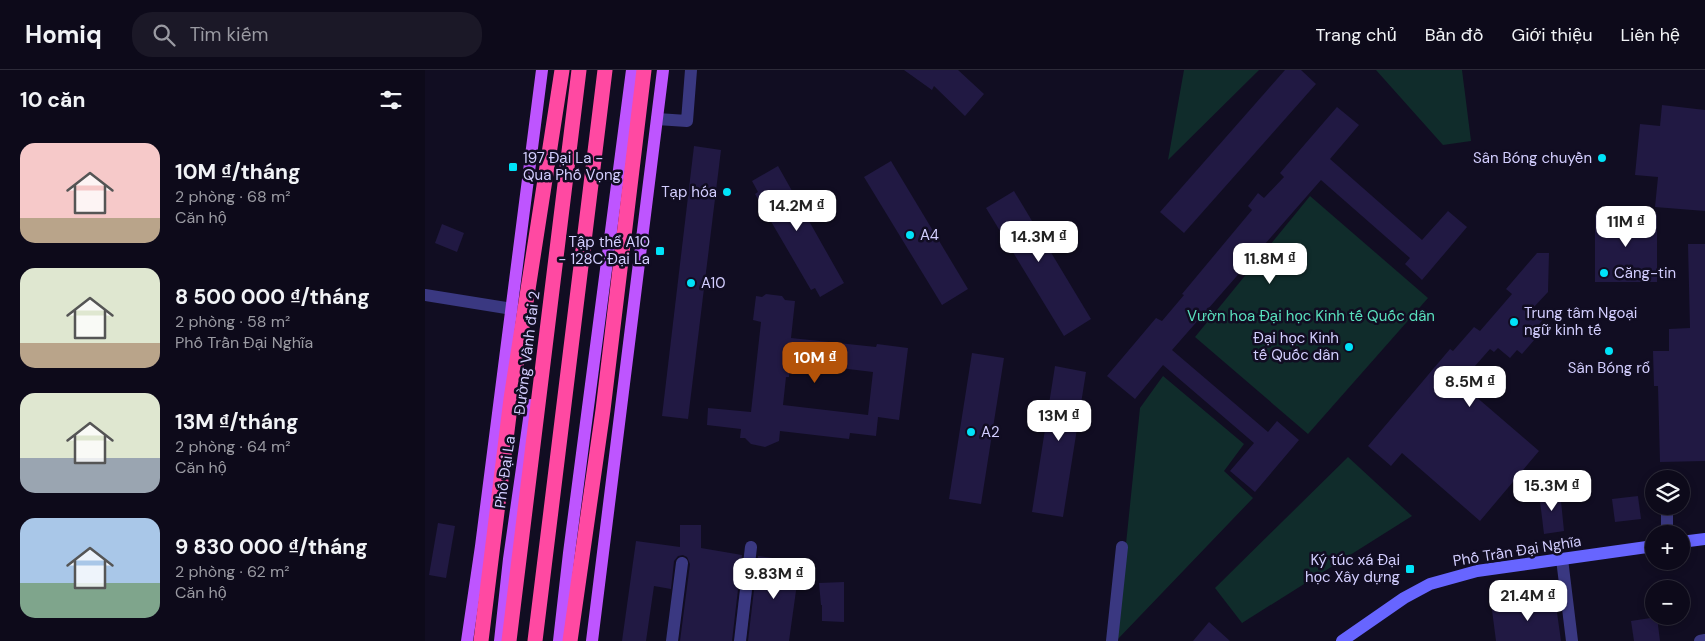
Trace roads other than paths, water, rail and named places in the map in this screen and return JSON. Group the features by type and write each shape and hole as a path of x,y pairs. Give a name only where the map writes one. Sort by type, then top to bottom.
{"highway":[{"path":"481,641 511,399 562,70"},
{"name":"Đường Vành đai 2","path":"509,641 579,70"},
{"path":"535,641 605,70"},
{"path":"570,641 603,410 644,70"}],"main road":[{"name":"Phố Đại La","path":"467,641 484,527 542,70"},
{"name":"Phố Đại La","path":"500,641 509,560 553,247 575,70"},
{"path":"559,641 632,70"},
{"path":"592,641 663,70"},
{"path":"484,527 509,560"},
{"path":"569,553 605,535"}],"street":[{"path":"657,119 687,121 691,70"},
{"path":"425,295 512,309"},
{"path":"1690,541 1705,539"},
{"path":"1112,641 1123,547"},
{"name":"Phố Trần Đại Nghĩa","path":"1342,641 1404,598 1430,584 1477,571 1645,547"},
{"path":"740,641 751,548"},
{"path":"1562,559 1572,641"},
{"path":"672,641 682,563"},
{"path":"1700,641 1705,640"}],"place":[{"name":"Sân Bóng chuyền","path":"1602,158"},
{"name":"197 Đại La - Qua Phố Vọng","path":"513,167"},
{"name":"Tạp hóa","path":"727,192"},
{"name":"A4","path":"910,235"},
{"name":"Tập thể A10 - 128C Đại La","path":"660,251"},
{"name":"Căng-tin","path":"1604,273"},
{"name":"A10","path":"691,283"},
{"name":"Trung tâm Ngoại ngữ kinh tế","path":"1514,322"},
{"name":"Đại học Kinh tế Quốc dân","path":"1349,347"},
{"name":"Sân Bóng rổ","path":"1609,351"},
{"name":"A2","path":"971,432"},
{"name":"Ký túc xá Đại học Xây dựng","path":"1410,569"}],"park label":[{"name":"Vườn hoa Đại học Kinh tế Quốc dân","path":"1311,316"}]}
